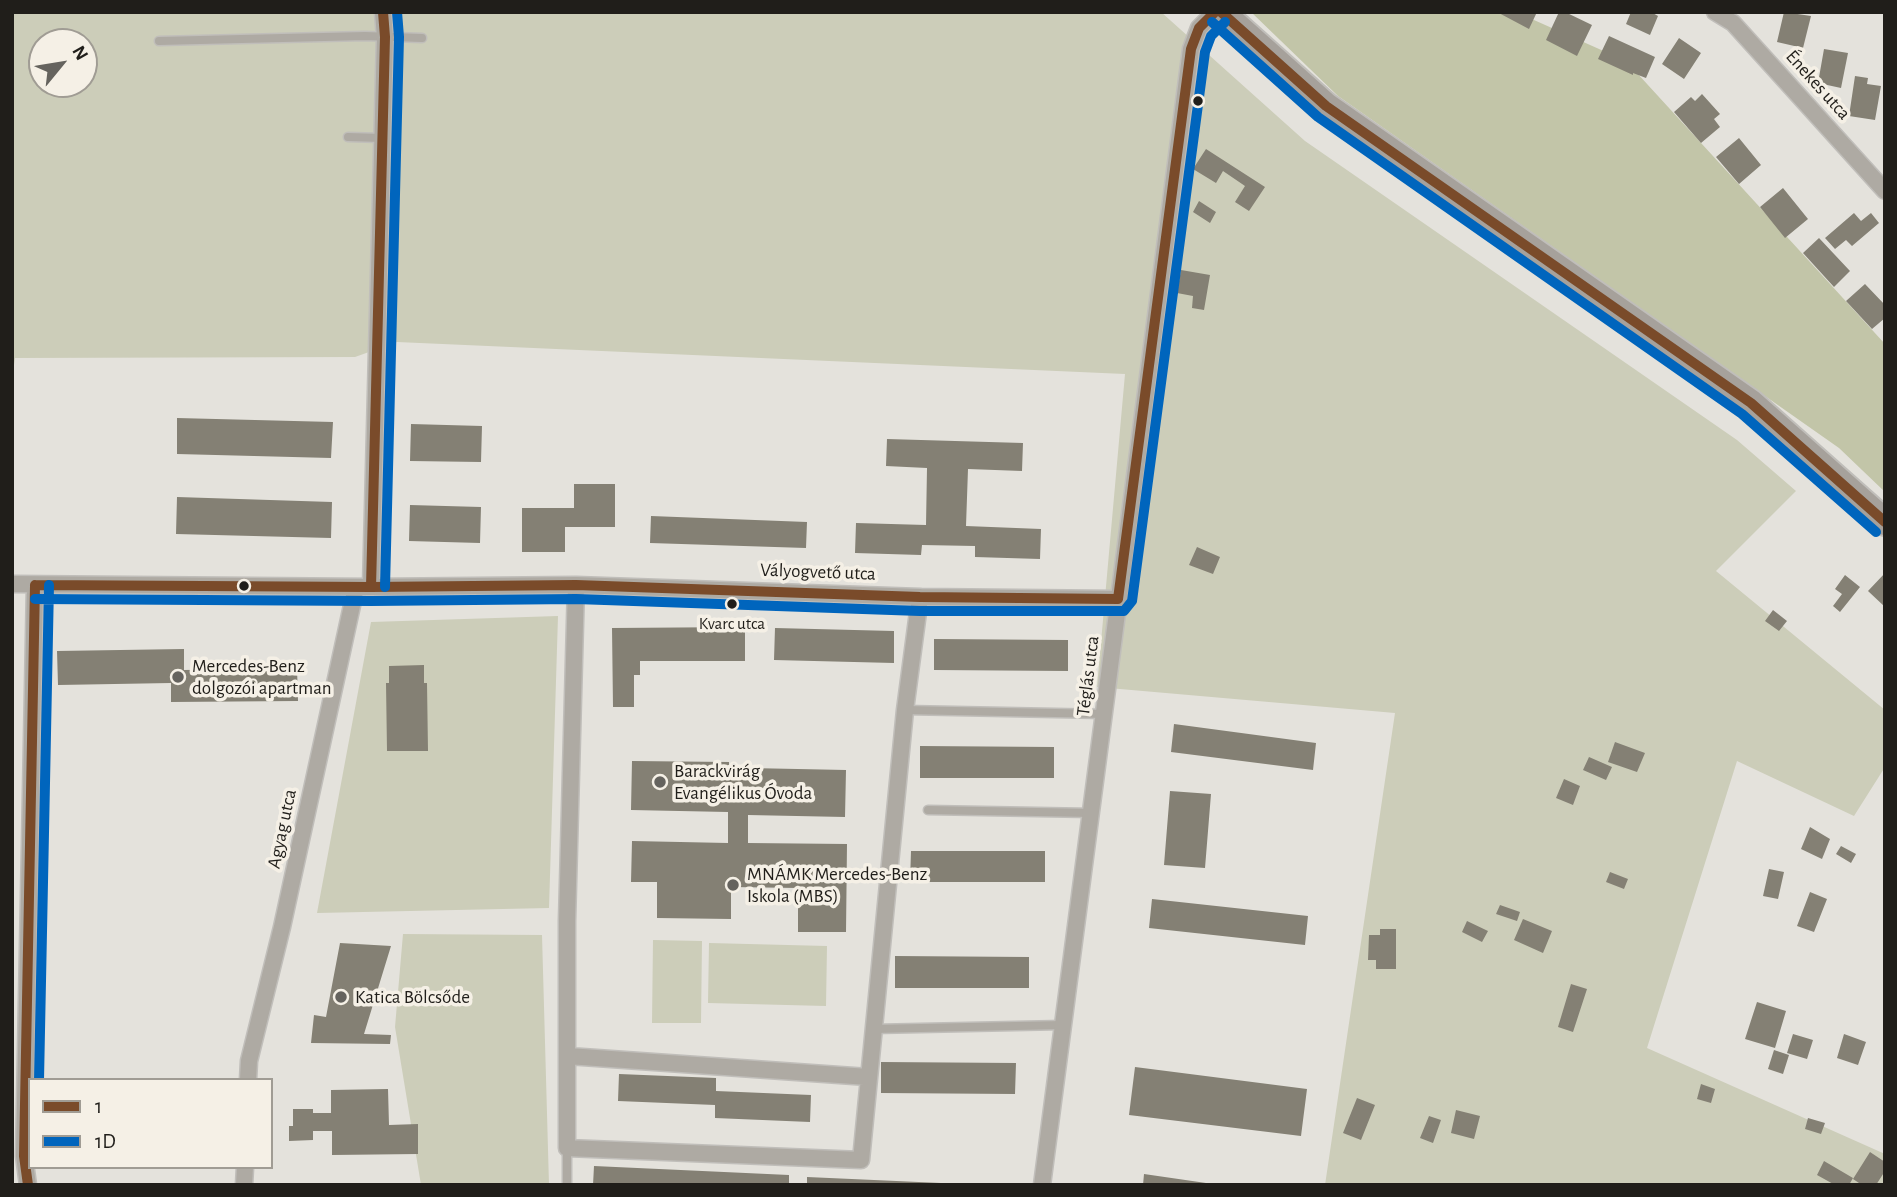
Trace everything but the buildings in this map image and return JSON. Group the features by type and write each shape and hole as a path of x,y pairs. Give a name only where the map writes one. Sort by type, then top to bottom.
{"main road":[{"path":"1222,12 1326,106 1751,403 1885,522"}],"street":[{"name":"Agyag utca","path":"248,1078 249,1061 364,587 382,138 385,37 383,12"},
{"name":"Téglás utca","path":"1042,1185 1191,49 1199,28 1215,12"},
{"name":"Énekes utca","path":"1715,12 1734,17 1885,191"},
{"name":"Vályogvető utca","path":"12,584 364,587 576,585 920,597 1118,599"},
{"path":"28,1185 24,1156 23,1053 35,584"},
{"path":"576,585 567,921 567,1148 861,1160 905,710 920,597"},
{"path":"568,1056 868,1077"}],"lane":[{"path":"159,41 422,38"},
{"path":"348,137 382,138"},
{"path":"905,710 1105,715"},
{"path":"928,810 1092,813"},
{"path":"873,1029 1063,1025"},
{"path":"567,1148 567,1185"}],"green space":[{"path":"12,12 1161,12 1305,141 1737,440 1796,491 1716,571 1885,710 1885,767 1854,816 1737,761 1647,1048 1885,1154 1885,1185 1325,1185 1395,713 1097,687 1125,374 397,342 355,357 15,358 12,380"},
{"path":"1251,12 1516,12 1626,61 1885,344 1885,492 1839,448 1338,96"},
{"path":"558,616 549,908 317,913 371,622"},
{"path":"403,934 542,935 549,1185 421,1185 395,1027"},
{"path":"653,940 702,941 701,1023 652,1023"},
{"path":"709,943 827,946 826,1006 708,1003"}],"transit line":[{"name":"1","path":"371,587 385,37 383,12"},
{"name":"1D","path":"385,587 399,37 397,12"},
{"name":"1","path":"1118,599 1191,49 1199,28 1215,12"},
{"name":"1","path":"1221,12 1326,106 1751,403 1885,522"},
{"name":"1D","path":"1212,22 1318,117 1742,414 1876,532"},
{"name":"1D","path":"35,599 576,599 920,611 1124,611 1132,601 1205,52 1211,36 1225,22"},
{"name":"1","path":"35,585 576,585 920,597 1118,599"},
{"name":"1","path":"28,1185 24,1156 35,585"},
{"name":"1D","path":"39,1078 49,585"}],"place":[{"name":"Kvarc utca","path":"732,604"},
{"name":"Mercedes-Benz dolgozói apartman","path":"178,677"},
{"name":"Barackvirág Evangélikus Óvoda","path":"660,782"},
{"name":"MNÁMK Mercedes-Benz Iskola (MBS)","path":"733,885"},
{"name":"Katica Bölcsőde","path":"341,997"}]}
